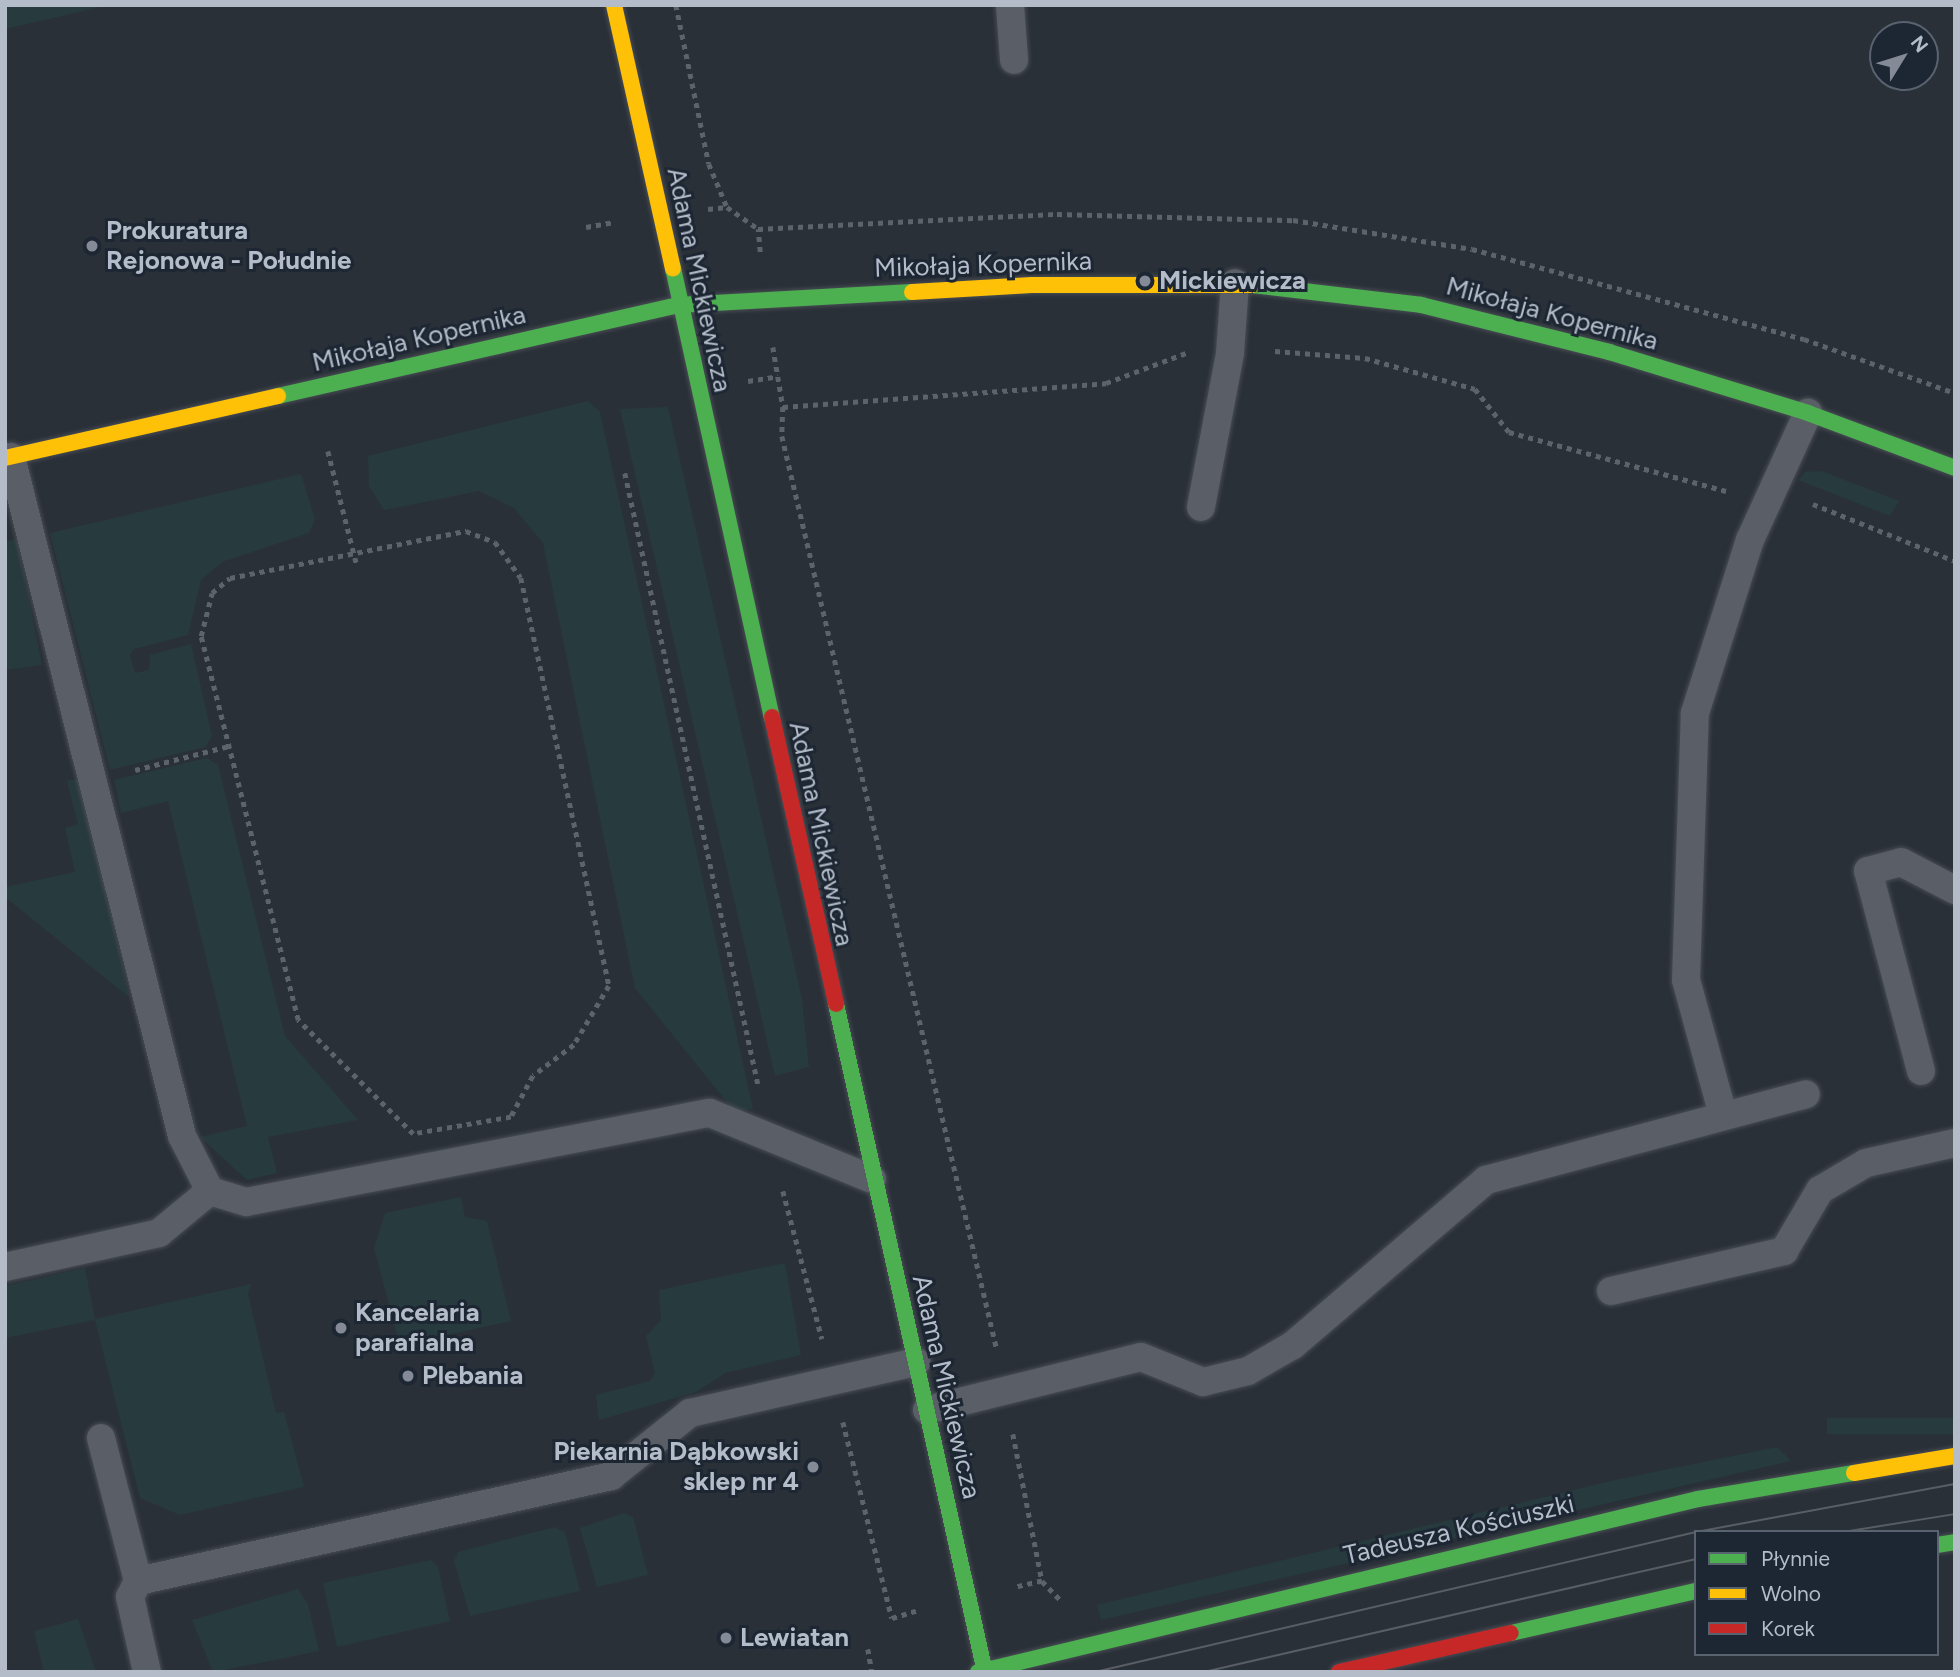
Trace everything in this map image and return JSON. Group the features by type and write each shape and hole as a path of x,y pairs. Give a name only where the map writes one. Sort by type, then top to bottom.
{"street":[{"name":"Adama Mickiewicza","path":"614,5 678,305 872,1179 927,1410 983,1671"},
{"name":"Mikołaja Kopernika","path":"8,457 678,305 1032,285 1235,283 1421,305 1609,352 1808,413 1955,468"},
{"name":"Tadeusza Kościuszki","path":"983,1671 1698,1499 1955,1456"},
{"path":"1339,1672 1694,1591"}],"lane":[{"path":"1010,5 1014,60"},
{"path":"1201,507 1230,353 1235,283"},
{"path":"1723,1115 1686,980 1695,713 1750,540 1808,413"},
{"path":"8,457 93,780 182,1136 209,1192 246,1202 710,1113 872,1179"},
{"path":"1921,1071 1868,871 1901,862 1955,890"},
{"path":"927,1410 1141,1357 1203,1382 1248,1371 1293,1345 1486,1180 1806,1094"},
{"path":"1611,1292 1784,1251 1820,1190 1866,1163 1955,1143"},
{"path":"5,1268 159,1233 209,1192"},
{"path":"138,1581 611,1476 690,1413 916,1363"},
{"path":"101,1438 138,1581 130,1597 147,1672"}],"path":[{"path":"676,5 709,164 727,207"},
{"path":"783,407 782,436 975,1241 1042,1581 1005,1589"},
{"path":"328,451 357,566"},
{"path":"625,473 770,1139 892,1618 919,1611"},
{"path":"467,531 495,542 522,578 609,985 574,1045 533,1076 511,1116 413,1134 298,1020 201,636 212,593 230,578 353,549 467,531"},
{"path":"93,780 229,746"},
{"path":"868,1649 872,1672"}],"green space":[{"path":"5,5 109,5 5,29"},
{"path":"588,401 600,412 753,1109 734,1111 635,988 543,543 514,508 479,491 384,510 369,486 368,456"},
{"path":"668,407 802,999 809,1067 775,1076 620,409"},
{"path":"1822,471 1899,501 1890,516 1798,480 1805,472"},
{"path":"301,474 315,519 309,533 222,562 201,580 188,635 134,649 130,655 135,673 149,670 150,655 191,644 212,736 205,747 110,770 50,533"},
{"path":"17,539 42,665 5,670 5,542"},
{"path":"207,758 218,765 285,1036 358,1120 268,1137 277,1173 247,1180 200,1137 247,1126 168,801 121,813 114,780"},
{"path":"84,777 129,997 5,897 5,887 75,872 65,828 78,824 67,781"},
{"path":"461,1197 465,1217 487,1221 511,1321 400,1345 374,1248 385,1213"},
{"path":"785,1263 801,1355 725,1373 696,1392 599,1420 596,1395 650,1381 655,1373 646,1336 661,1320 659,1290"},
{"path":"85,1268 95,1319 251,1284 248,1294 276,1413 284,1412 304,1487 180,1515 140,1498 95,1320 5,1338 5,1286"},
{"path":"1827,1418 1955,1418 1955,1434 1827,1434"},
{"path":"1777,1447 1791,1461 1101,1620 1097,1605 1615,1480"},
{"path":"624,1513 633,1517 648,1575 597,1587 580,1528"},
{"path":"555,1527 565,1532 580,1591 470,1616 454,1561 458,1552"},
{"path":"431,1560 438,1567 450,1621 337,1647 323,1583"},
{"path":"298,1589 308,1604 319,1651 213,1672 192,1620"},
{"path":"78,1619 96,1672 44,1672 34,1631"}],"tram line":[{"path":"1707,1530 1955,1484"},
{"path":"1855,1530 1955,1514"},
{"path":"1095,1672 1694,1532"},
{"path":"1204,1672 1694,1559"}],"traffic: fast":[{"path":"673,268 772,717"},
{"path":"1252,285 1421,305 1609,352 1808,413 1955,468"},
{"path":"278,396 678,305 912,292"},
{"path":"836,1004 985,1672"},
{"path":"978,1672 1698,1499 1854,1473"},
{"path":"1939,1545 1955,1542"},
{"path":"1511,1633 1694,1591"}],"traffic: slow":[{"path":"614,5 673,268"},
{"path":"912,292 1032,285 1252,285"},
{"path":"5,458 278,396"},
{"path":"1854,1473 1955,1456"}],"traffic: jam":[{"path":"772,717 836,1004"},
{"path":"1339,1672 1511,1633"}],"place":[{"name":"Prokuratura Rejonowa - Południe","path":"92,246"},
{"name":"Mickiewicza","path":"1145,281"},
{"name":"Kancelaria parafialna","path":"341,1328"},
{"name":"Plebania","path":"408,1376"},
{"name":"Piekarnia Dąbkowski sklep nr 4","path":"813,1467"},
{"name":"Lewiatan","path":"726,1638"}]}
